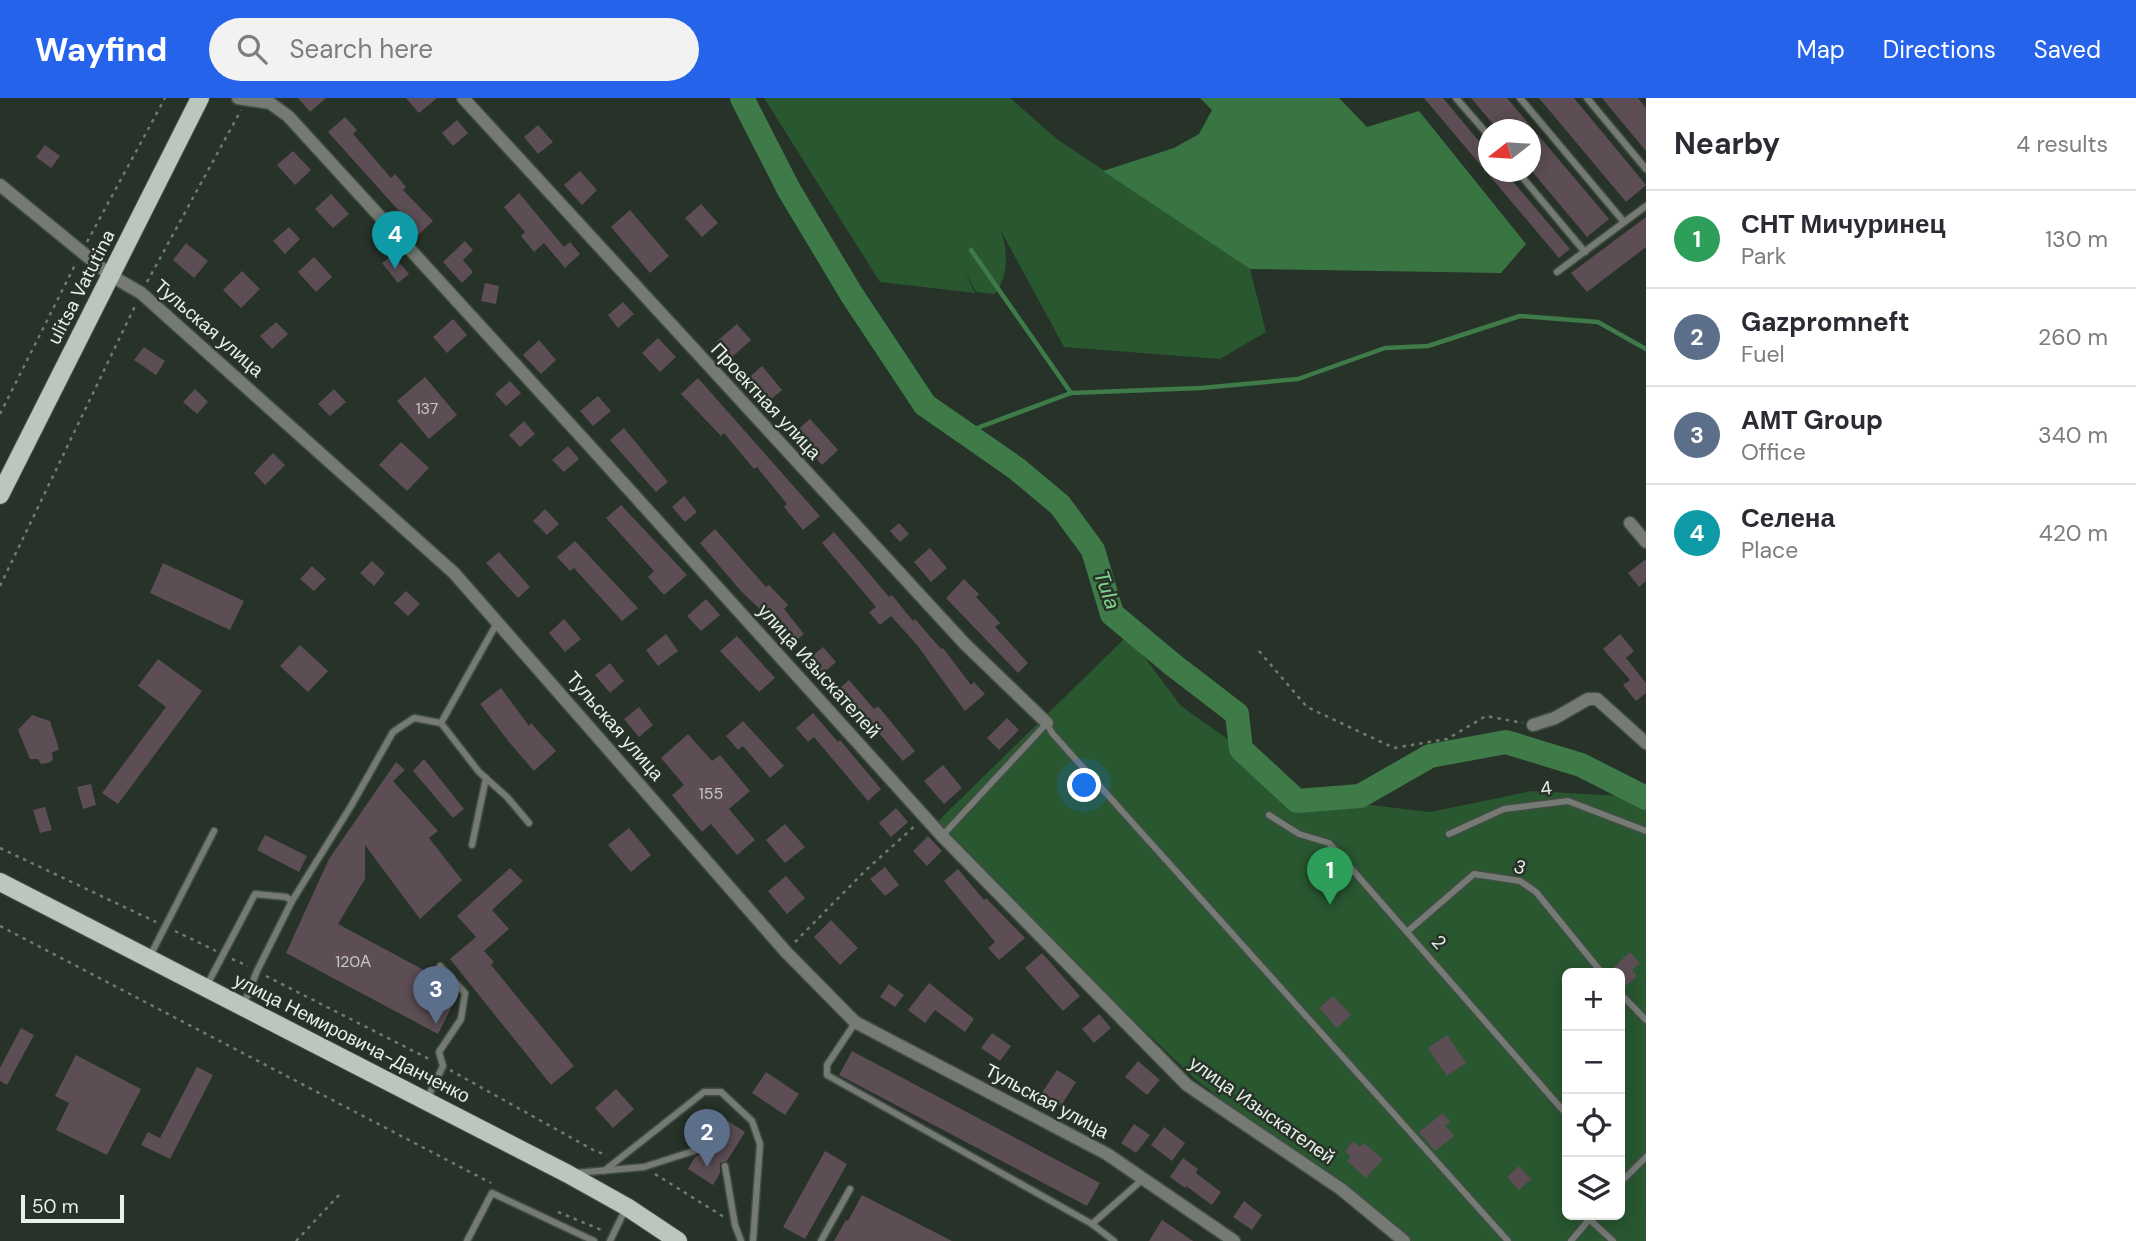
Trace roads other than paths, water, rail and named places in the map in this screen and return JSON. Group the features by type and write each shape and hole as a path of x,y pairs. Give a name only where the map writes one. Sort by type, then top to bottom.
{"main road":[{"name":"ulitsa Vatutina","path":"0,495 201,98"},
{"name":"улица Немировича-Данченко","path":"0,882 568,1174 678,1241"}],"street":[{"name":"Проектная улица","path":"463,98 964,643 1047,723"},
{"name":"улица Изыскателей","path":"243,99 270,103 288,116 937,831 1186,1085 1341,1189 1404,1241"},
{"name":"Тульская улица","path":"0,186 110,275 141,293 444,563 786,952 855,1023 1107,1154 1234,1241"},
{"path":"1630,523 1646,542"},
{"path":"1533,725 1555,718 1588,699 1597,699 1646,743"}],"lane":[{"path":"1456,98 1478,123"},
{"path":"1520,98 1625,222"},
{"path":"1587,98 1646,169"},
{"path":"1526,182 1585,252"},
{"path":"1557,272 1646,206"},
{"path":"441,723 497,623"},
{"path":"243,1006 257,971 292,901 393,733 414,718 441,723 486,778 529,823"},
{"path":"937,831 1047,723 1062,744 1508,1241"},
{"path":"472,845 486,778"},
{"name":"4","path":"1449,834 1504,809 1568,801 1646,831"},
{"name":"2","path":"1269,815 1299,834 1329,843 1562,1109"},
{"path":"149,958 214,831"},
{"name":"3","path":"1408,931 1474,874 1520,881 1536,892 1598,968"},
{"path":"206,987 255,894 286,897 292,901"},
{"path":"426,1100 443,1066 439,1052 461,1019 465,993 440,966"},
{"path":"1625,998 1646,1020"},
{"path":"855,1023 827,1065 827,1075 1092,1224 1114,1241"},
{"path":"604,1171 704,1092 721,1092 752,1121 760,1144 758,1202 753,1241"},
{"path":"568,1174 644,1167 700,1149"},
{"path":"1625,1175 1646,1157"},
{"path":"725,1166 735,1224 741,1241"},
{"path":"1092,1224 1143,1179"},
{"path":"821,1241 850,1189"},
{"path":"467,1241 492,1193 594,1241"},
{"path":"611,1238 626,1207"},
{"path":"1571,1241 1588,1220"},
{"path":"1594,1220 1613,1241"}],"waterway":[{"name":"Tula","path":"742,98 789,190 852,295 925,405 1017,469 1060,505 1093,550 1112,614 1237,714 1241,749 1297,801 1360,796 1430,756 1506,742 1581,765 1646,798"},
{"path":"971,250 1071,393"},
{"path":"925,405 969,431 1071,393 1201,388 1298,379 1385,348 1428,346 1520,316 1598,322 1646,349"}],"place":[{"name":"Селена","path":"395,269"},
{"name":"СНТ Мичуринец","path":"1330,905"},
{"name":"АМТ Group","path":"436,1024"},
{"name":"Gazpromneft","path":"707,1167"}]}
